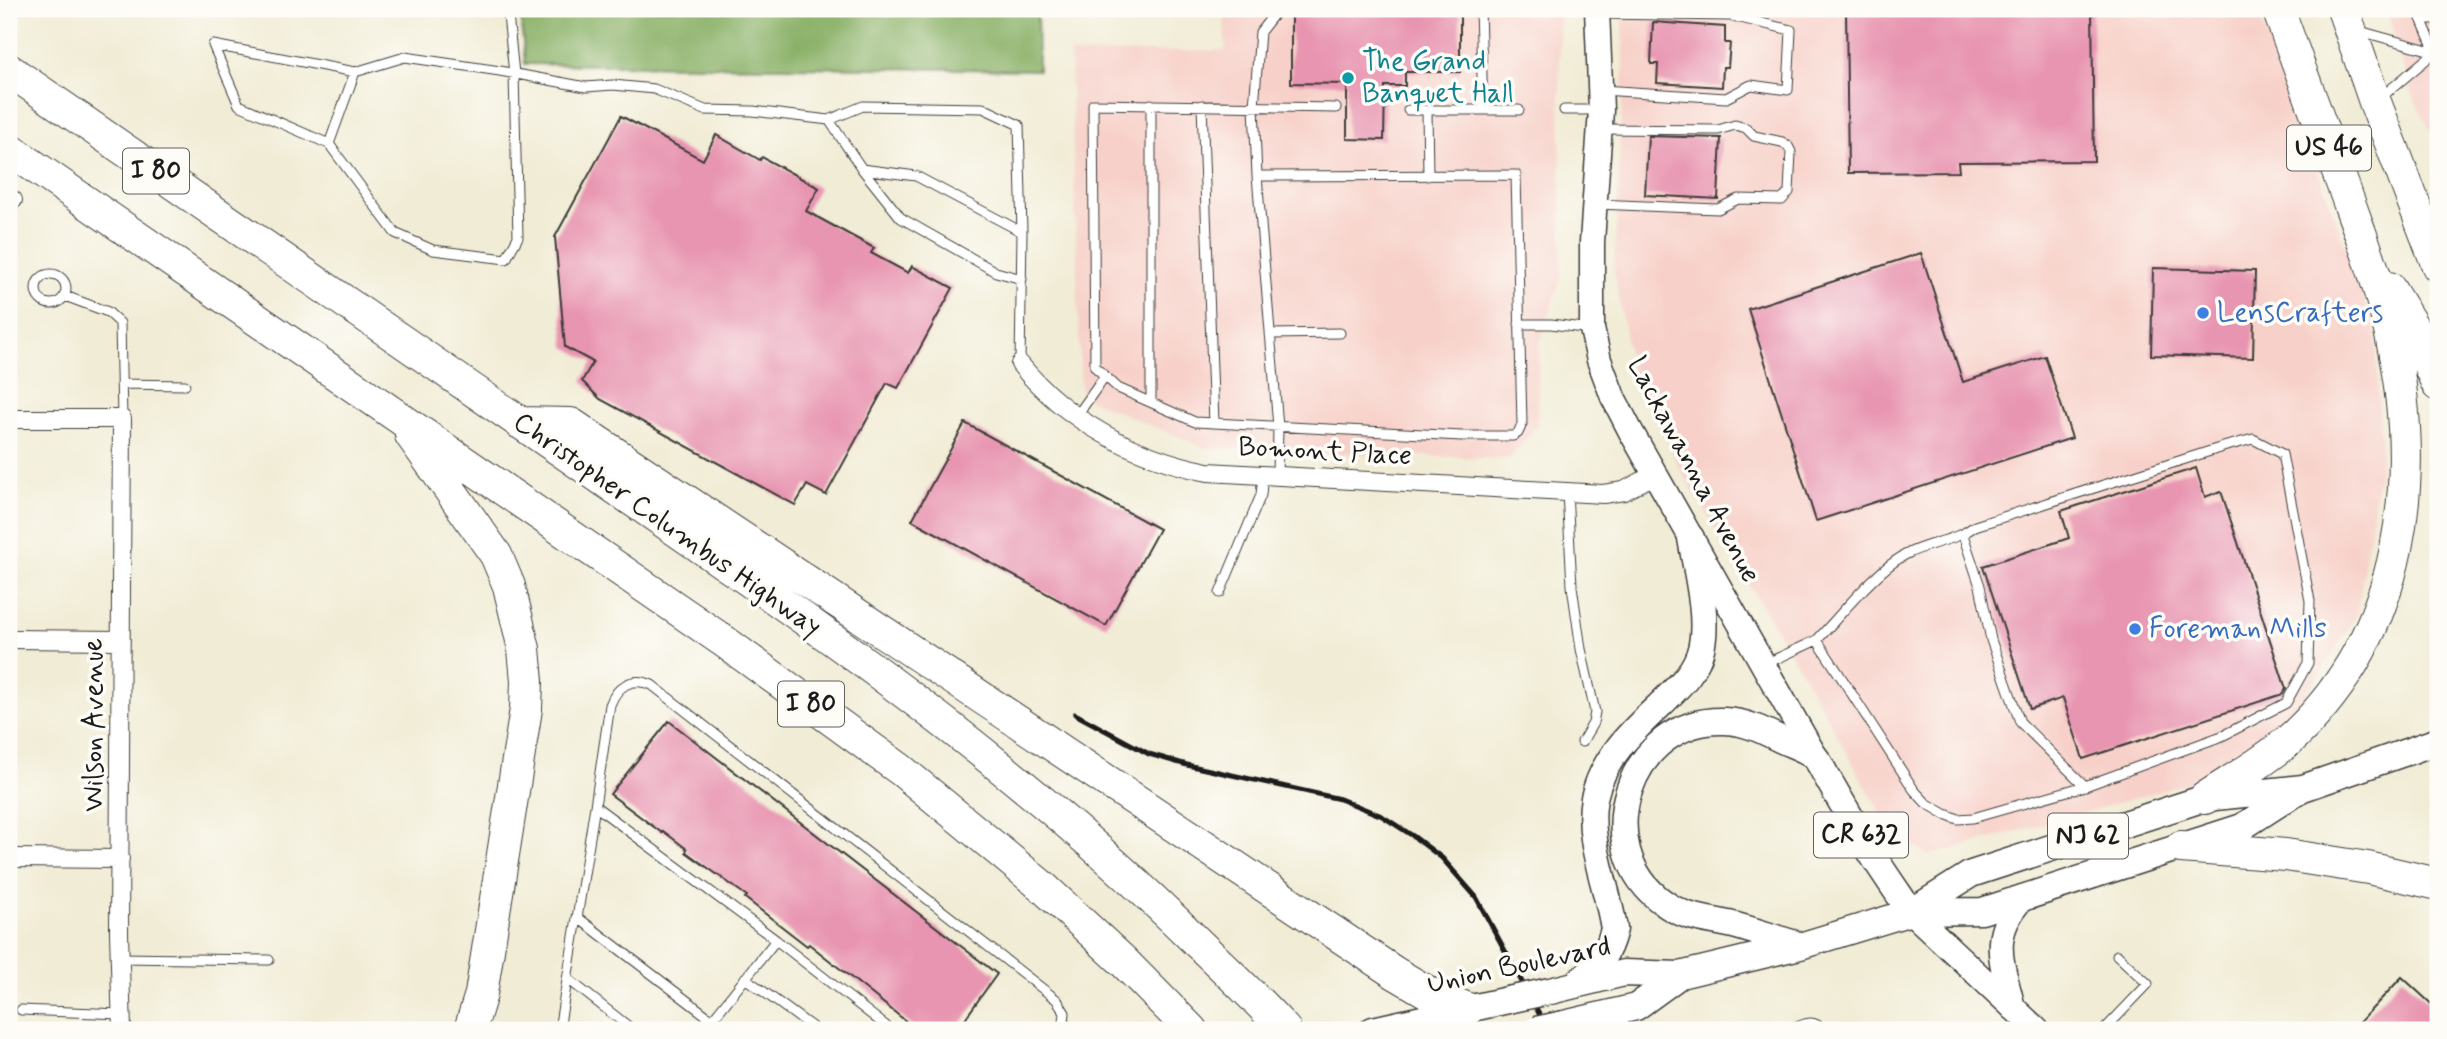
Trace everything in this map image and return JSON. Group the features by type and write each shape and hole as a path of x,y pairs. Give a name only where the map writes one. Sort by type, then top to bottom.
{"highway":[{"name":"US 46","path":"2278,9 2367,251 2411,324 2438,385"},
{"name":"US 46","path":"2346,18 2438,266"},
{"name":"Christopher Columbus Highway","path":"9,70 825,633 953,728 1175,919 1285,1030"},
{"name":"I 80","path":"9,149 735,649 901,770 1043,887 1123,961 1191,1030"},
{"path":"2407,186 2438,234"},
{"path":"2205,798 2295,735 2324,704 2358,655 2383,603 2401,524 2405,469 2403,410 2391,335 2367,251"},
{"path":"399,418 496,555 509,586 524,649 527,681 522,737 481,994 470,1030"},
{"path":"520,422 571,424 1395,973 1429,993 1468,1009"},
{"path":"2181,847 2286,855 2368,868 2438,884"}],"main road":[{"path":"1562,988 1601,963 1611,944 1614,929 1593,826 1594,799 1602,773 1632,731 1685,679 1695,666 1702,646 1703,618 1691,538"},
{"path":"1800,946 1733,925 1690,917 1663,903 1636,873 1626,850 1623,826 1630,787 1643,761 1669,738 1690,727 1714,721 1746,724 1815,756"},
{"name":"Union Boulevard","path":"1373,1030 1624,973 1680,975 1800,946 1911,912 1971,874 2205,798 2303,788 2438,741"},
{"name":"Lackawanna Avenue","path":"1815,756 1869,849 1911,912"},
{"name":"Union Boulevard","path":"1911,912 1982,911 2242,827 2303,788"},
{"name":"Union Boulevard","path":"1536,1030 1636,1007 1680,975"}],"street":[{"name":"Lackawanna Avenue","path":"1598,11 1600,110 1592,242 1592,329 1599,360 1613,397 1815,756"},
{"name":"Bomont Place","path":"1020,364 1035,383 1076,417 1161,461 1208,471 1603,494 1624,491 1655,474"},
{"path":"9,419 122,419"},
{"name":"Wilson Avenue","path":"121,1022 122,419"},
{"path":"9,639 121,640"},
{"path":"9,858 120,859"},
{"path":"2013,1008 2000,939 2007,917 2024,897"},
{"path":"1911,912 2037,1030"}],"lane":[{"path":"1220,593 1270,475 1278,427 1257,176 1254,106 1260,32 1278,9"},
{"path":"1480,9 1483,110"},
{"path":"2417,9 2437,55"},
{"path":"1564,110 1600,110 1726,98 1751,85 1788,90 1791,30 1732,16 1598,11"},
{"path":"508,15 514,74 518,237 506,259 433,250 395,233 329,144 239,105 213,45 355,72 405,57 514,74 586,87 613,85 654,89 705,110 753,111 829,120 863,106 983,108 1019,125 1022,232 1020,364"},
{"path":"2346,18 2437,55"},
{"path":"2421,19 2438,19"},
{"path":"2375,102 2437,55"},
{"path":"329,144 355,72"},
{"path":"1257,176 1516,175 1522,424 1518,433 1513,436 1461,436 1195,422 1118,388 1096,367 1093,104 1336,108"},
{"path":"1151,104 1151,402"},
{"path":"1202,105 1214,423"},
{"path":"1408,110 1519,110"},
{"path":"1427,110 1428,176"},
{"path":"1594,204 1718,209 1738,199 1782,200 1789,192 1791,152 1782,142 1754,136 1746,128 1735,125 1718,130 1600,110"},
{"path":"829,120 862,169 901,218 996,272 1022,279"},
{"path":"862,169 916,176 1022,232"},
{"path":"65,296 108,312 120,323 122,419"},
{"path":"1519,324 1551,324 1592,329"},
{"path":"1270,334 1340,333"},
{"path":"1076,417 1105,376"},
{"path":"121,384 185,385"},
{"path":"1763,665 1817,640 1881,574 1908,553 1963,535 1975,526 2253,439 2282,454 2310,601 2308,663 2286,703 2221,736 2085,786 1968,818 1951,817 1937,811 1914,790 1817,640"},
{"path":"1567,492 1572,586 1581,649 1595,712 1593,723 1582,742"},
{"path":"1963,535 1980,586 1991,640 2020,722 2085,786"},
{"path":"559,1030 613,698 631,681 645,682 1056,1000 1065,1013 1063,1030"},
{"path":"595,806 776,940 891,1030"},
{"path":"577,917 711,1020"},
{"path":"704,1030 776,940"},
{"path":"2104,1030 2148,984 2117,955"},
{"path":"120,958 269,960"},
{"path":"745,978 816,1030"},
{"path":"568,979 633,1030"},
{"path":"20,1010 121,1022"},
{"path":"1791,1030 1811,1023 1817,1024 1823,1030"}],"shaded area":[{"path":"1223,9 1559,9 1562,274 1540,343 1537,426 1508,459 1205,448 1081,396 1070,54 1226,50"},
{"path":"1622,9 2256,9 2305,134 2376,331 2381,458 2357,614 2297,712 2210,777 1929,856 1889,828 1804,676 1681,471 1631,368 1614,271 1624,58"},
{"path":"2386,9 2438,9 2438,146 2412,94"}],"green space":[{"path":"520,9 1037,9 1038,70 525,64"}],"building":[{"name":"The Grand Banquet Hall","path":"1291,9 1460,9 1460,72 1405,72 1405,86 1385,86 1384,140 1347,139 1347,84 1291,83"},
{"path":"1846,9 2092,9 2094,161 1958,162 1959,172 1848,173"},
{"path":"1653,22 1725,27 1725,43 1730,43 1728,67 1723,67 1722,87 1657,83 1658,64 1651,64"},
{"path":"621,116 703,160 716,135 760,160 762,157 819,188 806,211 874,248 871,253 908,273 912,266 953,288 898,388 887,383 826,495 807,485 795,505 600,399 582,381 593,362 565,347 555,237"},
{"path":"1648,136 1721,138 1718,199 1645,195"},
{"path":"1921,253 1963,382 2045,356 2072,438 1816,521 1748,309"},
{"name":"LensCrafters","path":"2153,268 2255,271 2253,358 2151,355"},
{"path":"965,423 1159,529 1106,626 912,520"},
{"name":"Foreman Mills","path":"2196,468 2205,497 2221,491 2286,689 2283,694 2083,759 2063,698 2030,709 1983,566 2069,538 2061,511"},
{"path":"669,721 997,974 957,1030 917,1030 809,944 807,946 745,898 747,896 686,852 687,849 610,794"},
{"path":"2402,977 2438,1010 2438,1030 2352,1030"}],"railway":[{"path":"1075,714 1149,754 1340,799 1382,816 1413,836 1442,858 1476,897 1548,1030"}],"place":[{"name":"The Grand Banquet Hall","path":"1348,78"},
{"name":"LensCrafters","path":"2203,313"},
{"name":"Foreman Mills","path":"2135,629"}]}
